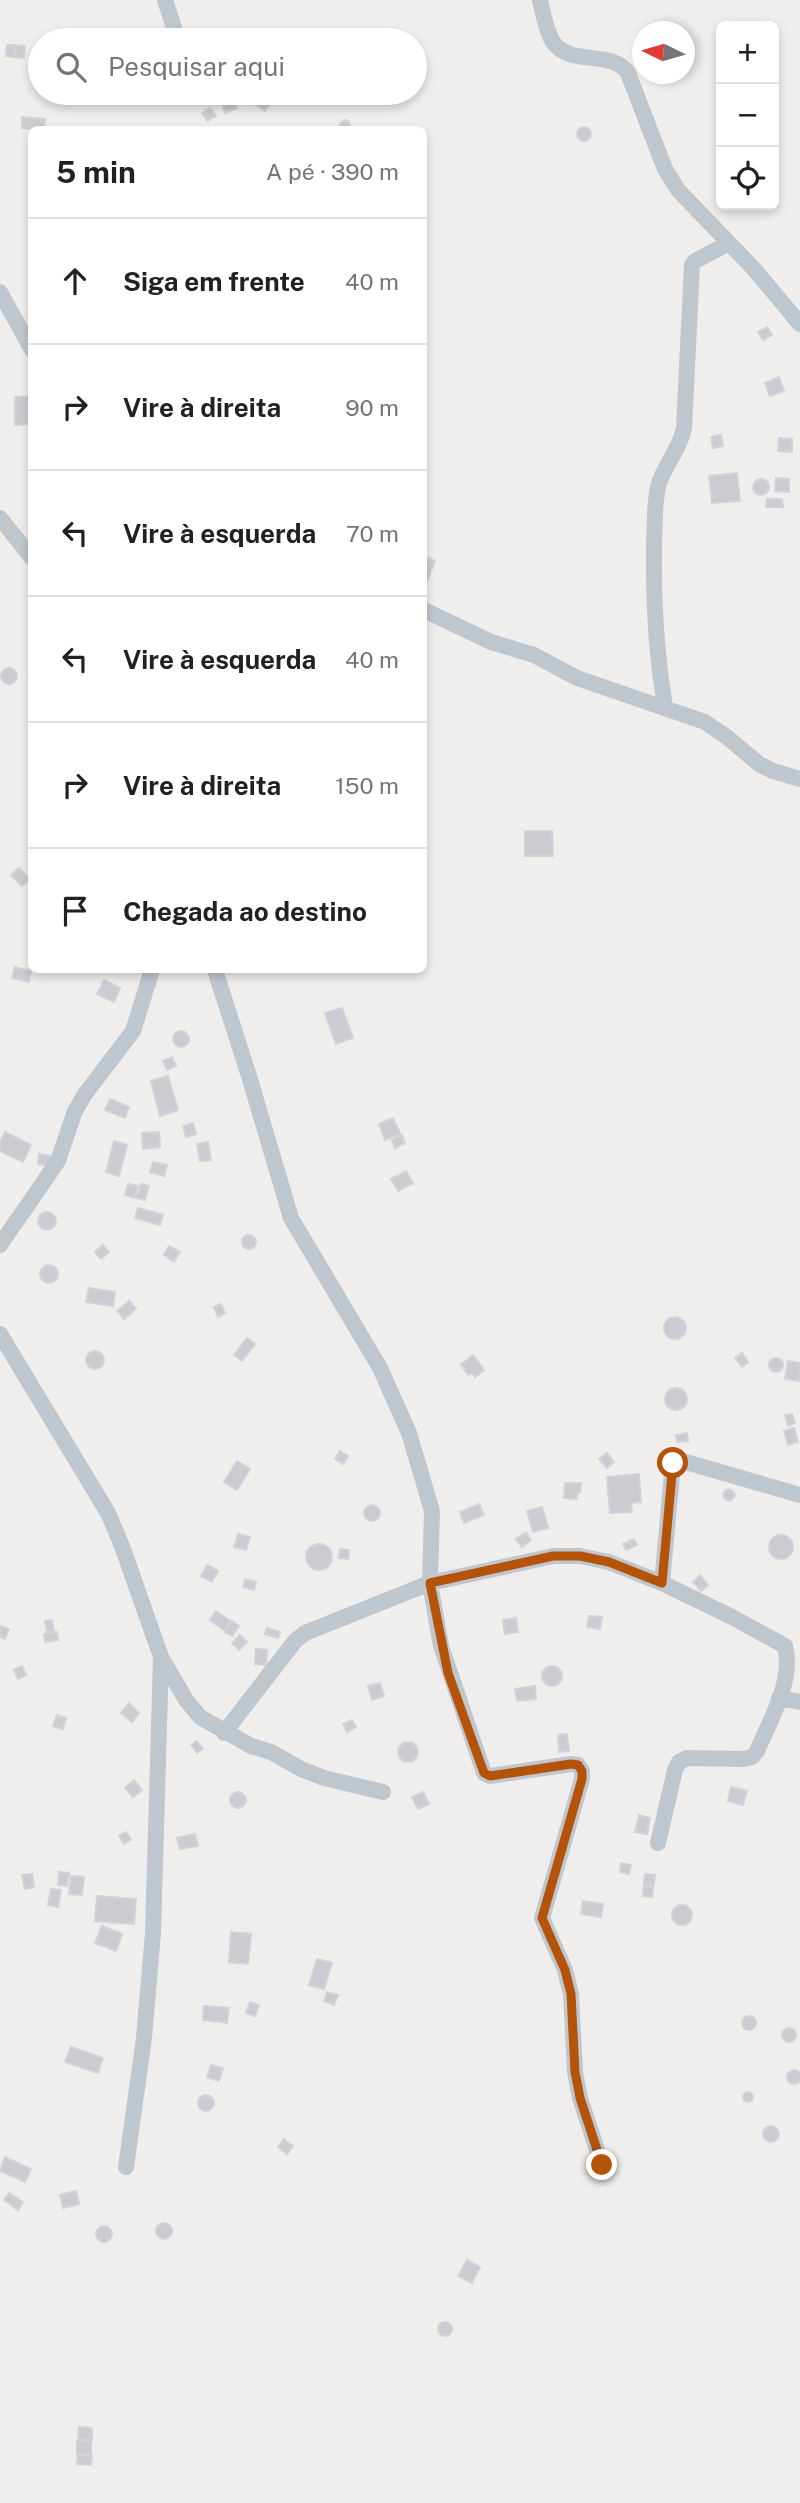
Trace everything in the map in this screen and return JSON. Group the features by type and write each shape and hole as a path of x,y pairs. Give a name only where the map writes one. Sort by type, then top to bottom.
{"street":[{"path":"165,0 174,28"},
{"path":"540,0 551,40 559,49 623,66 666,169 678,190 778,296 800,324"},
{"path":"665,707 657,659 653,600 655,505 663,473 682,438 684,428 692,265 729,243"},
{"path":"0,292 28,343"},
{"path":"0,518 28,553"},
{"path":"427,611 491,642 534,655 578,678 705,722 760,764 800,779"},
{"path":"0,1245 58,1161 75,1111 85,1094 133,1031 151,973"},
{"path":"216,973 250,1076 291,1218 380,1368 409,1433 432,1511 430,1583 448,1673 484,1773 490,1776 571,1764 578,1765 582,1771 582,1779 542,1918 565,1970 571,1994 575,2072 580,2098 602,2165"},
{"path":"0,1334 107,1513 122,1546 161,1657 186,1700 200,1717 224,1732 324,1778 383,1792"},
{"path":"662,1583 673,1463 679,1460 800,1495"},
{"path":"224,1732 295,1641 305,1633 430,1583 553,1556 580,1556 609,1562 662,1583 785,1646 788,1667 779,1698 757,1751 752,1757 743,1759 687,1758 679,1762 674,1770 658,1843"},
{"path":"126,2167 144,2038 153,1933 161,1657"},
{"path":"779,1698 800,1702"}],"building":[{"path":"7,45 15,45 14,57 6,56"},
{"path":"16,45 25,46 24,58 15,57"},
{"path":"223,105 236,105 237,108 225,113"},
{"path":"256,105 269,105 265,111"},
{"path":"210,108 216,116 207,121 202,113"},
{"path":"22,117 45,119 44,126 22,128"},
{"path":"345,120 350,126 340,126"},
{"path":"584,127 589,129 589,139 584,141 579,139 577,134 579,129"},
{"path":"767,327 772,335 763,340 758,332"},
{"path":"779,377 784,391 770,396 765,383"},
{"path":"28,396 28,424 15,425 15,397"},
{"path":"721,435 723,446 713,448 711,437"},
{"path":"779,438 792,439 792,452 778,451"},
{"path":"737,473 740,501 712,503 709,476"},
{"path":"776,478 789,479 789,492 775,491"},
{"path":"758,479 764,479 769,487 767,493 758,495 753,490 753,484"},
{"path":"767,499 782,499 783,507 766,507"},
{"path":"428,558 435,561 427,581"},
{"path":"6,668 12,668 17,676 15,682 6,684 1,679 1,673"},
{"path":"525,831 552,831 553,856 525,856"},
{"path":"19,868 28,880 22,886 11,875"},
{"path":"15,967 31,973 29,982 12,978"},
{"path":"104,980 120,988 114,1002 97,994"},
{"path":"342,1008 353,1038 336,1044 325,1013"},
{"path":"181,1031 187,1033 187,1045 181,1047 175,1045 173,1039 175,1033"},
{"path":"172,1057 176,1066 167,1070 163,1061"},
{"path":"168,1076 178,1110 160,1116 151,1081"},
{"path":"110,1099 129,1107 125,1118 105,1110"},
{"path":"393,1118 400,1134 385,1140 379,1124"},
{"path":"193,1123 196,1134 186,1137 183,1126"},
{"path":"5,1132 31,1145 23,1162 0,1151 0,1142"},
{"path":"159,1132 160,1147 143,1149 142,1133"},
{"path":"402,1135 405,1143 395,1148 392,1140"},
{"path":"114,1141 127,1145 119,1176 106,1172"},
{"path":"208,1142 211,1160 200,1161 197,1144"},
{"path":"39,1154 52,1156 50,1166 38,1164"},
{"path":"153,1162 167,1165 164,1176 150,1172"},
{"path":"406,1171 413,1183 398,1191 391,1179"},
{"path":"128,1184 138,1186 135,1198 125,1195"},
{"path":"141,1184 149,1186 145,1200 137,1198"},
{"path":"138,1208 163,1215 160,1225 135,1218"},
{"path":"47,1212 53,1215 56,1221 53,1227 47,1230 41,1227 38,1221 41,1215"},
{"path":"246,1235 252,1235 256,1242 252,1249 246,1249 242,1245 242,1239"},
{"path":"103,1245 109,1252 101,1259 95,1252"},
{"path":"169,1246 180,1252 174,1262 164,1255"},
{"path":"49,1265 55,1268 58,1274 55,1280 49,1283 43,1280 40,1274 43,1268"},
{"path":"89,1288 115,1292 113,1306 86,1302"},
{"path":"129,1301 136,1309 124,1319 117,1311"},
{"path":"221,1304 225,1313 218,1317 214,1307"},
{"path":"675,1317 683,1320 686,1328 683,1336 675,1339 667,1336 664,1328 667,1320"},
{"path":"247,1338 255,1344 242,1361 234,1355"},
{"path":"95,1351 101,1354 104,1360 101,1366 95,1369 89,1366 86,1360 89,1354"},
{"path":"742,1353 748,1362 742,1367 735,1358"},
{"path":"473,1355 484,1370 475,1377 472,1373 468,1375 461,1365"},
{"path":"773,1358 779,1358 783,1365 779,1372 773,1372 769,1368 769,1362"},
{"path":"788,1361 800,1363 800,1381 785,1379"},
{"path":"676,1388 684,1391 687,1399 684,1407 676,1410 668,1407 665,1399 668,1391"},
{"path":"792,1414 795,1423 788,1426 785,1415"},
{"path":"794,1428 798,1442 788,1445 784,1431"},
{"path":"687,1433 688,1441 677,1442 676,1435"},
{"path":"340,1451 348,1456 343,1464 335,1459"},
{"path":"607,1453 614,1462 607,1468 599,1459"},
{"path":"237,1461 250,1469 237,1490 224,1482"},
{"path":"639,1474 641,1502 631,1503 632,1512 610,1513 607,1477"},
{"path":"565,1483 581,1483 577,1499 564,1498"},
{"path":"729,1489 735,1495 729,1501 723,1495"},
{"path":"479,1504 484,1515 464,1523 460,1512"},
{"path":"369,1505 375,1505 380,1513 378,1519 369,1521 364,1516 364,1510"},
{"path":"542,1507 548,1528 533,1532 527,1511"},
{"path":"526,1532 531,1540 522,1547 516,1539"},
{"path":"238,1534 250,1537 246,1550 234,1547"},
{"path":"781,1535 792,1542 793,1547 786,1558 781,1559 770,1552 769,1547 776,1536"},
{"path":"634,1539 637,1545 626,1550 623,1544"},
{"path":"319,1544 328,1548 332,1557 328,1566 319,1570 310,1566 306,1557 310,1548"},
{"path":"340,1549 349,1550 348,1559 339,1558"},
{"path":"207,1565 218,1571 212,1582 201,1576"},
{"path":"700,1575 708,1585 701,1591 693,1582"},
{"path":"245,1579 256,1582 254,1590 243,1587"},
{"path":"216,1611 230,1621 224,1630 210,1620"},
{"path":"589,1616 602,1617 600,1629 587,1627"},
{"path":"516,1618 518,1632 505,1634 503,1620"},
{"path":"52,1620 54,1631 47,1632 45,1621"},
{"path":"232,1621 239,1626 232,1636 225,1632"},
{"path":"0,1626 9,1629 5,1639 0,1637"},
{"path":"267,1628 280,1632 278,1638 265,1634"},
{"path":"57,1632 58,1640 45,1642 44,1634"},
{"path":"240,1635 247,1642 239,1650 232,1643"},
{"path":"256,1649 267,1650 266,1665 255,1664"},
{"path":"22,1666 26,1675 18,1679 14,1670"},
{"path":"552,1666 559,1669 562,1676 559,1683 552,1686 545,1683 542,1676 545,1669"},
{"path":"380,1683 384,1696 372,1700 368,1686"},
{"path":"535,1686 536,1699 517,1701 515,1689"},
{"path":"129,1703 139,1713 132,1722 121,1713"},
{"path":"57,1715 66,1718 63,1729 53,1726"},
{"path":"352,1720 356,1727 347,1732 343,1724"},
{"path":"567,1734 569,1751 559,1752 558,1735"},
{"path":"197,1741 203,1749 197,1753 191,1745"},
{"path":"408,1742 415,1745 418,1752 415,1759 408,1762 401,1759 398,1752 401,1745"},
{"path":"134,1780 142,1790 133,1797 125,1788"},
{"path":"731,1787 747,1791 743,1805 728,1801"},
{"path":"238,1792 244,1794 244,1806 238,1808 232,1806 230,1800 232,1794"},
{"path":"423,1792 429,1804 418,1809 412,1797"},
{"path":"639,1815 650,1818 647,1834 635,1832"},
{"path":"126,1832 131,1840 124,1844 119,1836"},
{"path":"195,1834 198,1846 180,1849 177,1838"},
{"path":"621,1863 631,1865 629,1874 620,1872"},
{"path":"59,1872 69,1873 67,1886 58,1885"},
{"path":"32,1874 34,1887 25,1889 22,1875"},
{"path":"645,1874 655,1875 654,1885 644,1884"},
{"path":"71,1876 84,1877 82,1895 69,1894"},
{"path":"644,1886 653,1887 652,1897 643,1896"},
{"path":"51,1889 61,1890 58,1907 48,1905"},
{"path":"97,1896 136,1899 134,1924 95,1921"},
{"path":"583,1901 603,1904 601,1917 581,1914"},
{"path":"682,1905 689,1908 692,1915 689,1922 682,1925 675,1922 672,1915 675,1908"},
{"path":"102,1926 122,1934 116,1951 95,1943"},
{"path":"231,1932 251,1934 248,1964 229,1962"},
{"path":"317,1959 332,1963 324,1989 309,1985"},
{"path":"327,1992 338,1995 334,2005 324,2001"},
{"path":"250,2002 259,2005 255,2016 246,2013"},
{"path":"204,2006 229,2008 227,2023 203,2020"},
{"path":"746,2016 752,2016 756,2023 752,2030 746,2030 742,2026 742,2020"},
{"path":"789,2028 794,2030 794,2040 789,2042 784,2040 782,2035 784,2030"},
{"path":"71,2047 103,2058 98,2073 65,2062"},
{"path":"211,2065 223,2068 219,2081 207,2077"},
{"path":"794,2070 799,2072 799,2082 794,2084 789,2082 787,2077 789,2072"},
{"path":"748,2092 752,2093 752,2101 748,2102 744,2101 743,2097 744,2093"},
{"path":"203,2095 209,2095 214,2103 212,2109 203,2111 198,2106 198,2100"},
{"path":"771,2126 777,2128 777,2140 771,2142 765,2140 763,2134 765,2128"},
{"path":"284,2139 293,2146 287,2154 278,2147"},
{"path":"5,2157 31,2169 25,2182 0,2171"},
{"path":"76,2191 79,2204 63,2208 60,2195"},
{"path":"9,2193 23,2202 18,2210 4,2200"},
{"path":"161,2223 167,2223 172,2231 170,2237 161,2239 156,2234 156,2228"},
{"path":"101,2226 107,2226 112,2234 110,2240 101,2242 96,2237 96,2231"},
{"path":"467,2260 480,2267 472,2283 458,2276"},
{"path":"445,2322 450,2324 450,2334 445,2336 440,2334 438,2329 440,2324"},
{"path":"79,2427 92,2428 92,2440 78,2439"},
{"path":"77,2441 91,2441 91,2454 77,2454"},
{"path":"78,2455 92,2456 91,2465 77,2464"}],"route":[{"path":"602,2165 580,2098 575,2072 571,1994 565,1970 542,1918 582,1779 582,1771 578,1765 571,1764 490,1776 484,1773 448,1673 430,1583 553,1556 580,1556 609,1562 662,1583 673,1463"}]}
